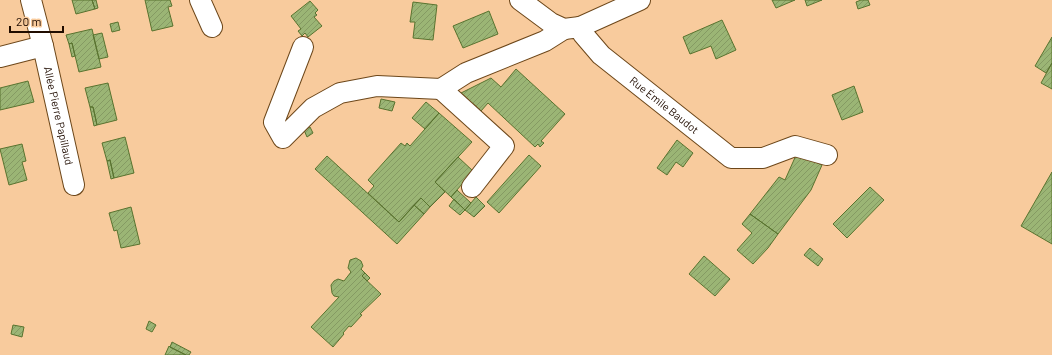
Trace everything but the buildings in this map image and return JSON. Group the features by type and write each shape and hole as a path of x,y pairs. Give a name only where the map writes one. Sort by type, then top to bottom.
{"street":[{"name":"Allée Pierre Papillaud","path":"31,0 43,46 74,185"},
{"path":"200,0 212,27"},
{"name":"Rue Émile Baudot","path":"520,0 551,24 572,28 584,34 601,55 731,158 764,158 795,146 828,155"},
{"path":"303,47 274,122 283,138 313,108 340,93 377,86 441,89 466,73 640,0"},
{"path":"0,57 43,46"},
{"path":"441,89 504,146 472,188"}]}
